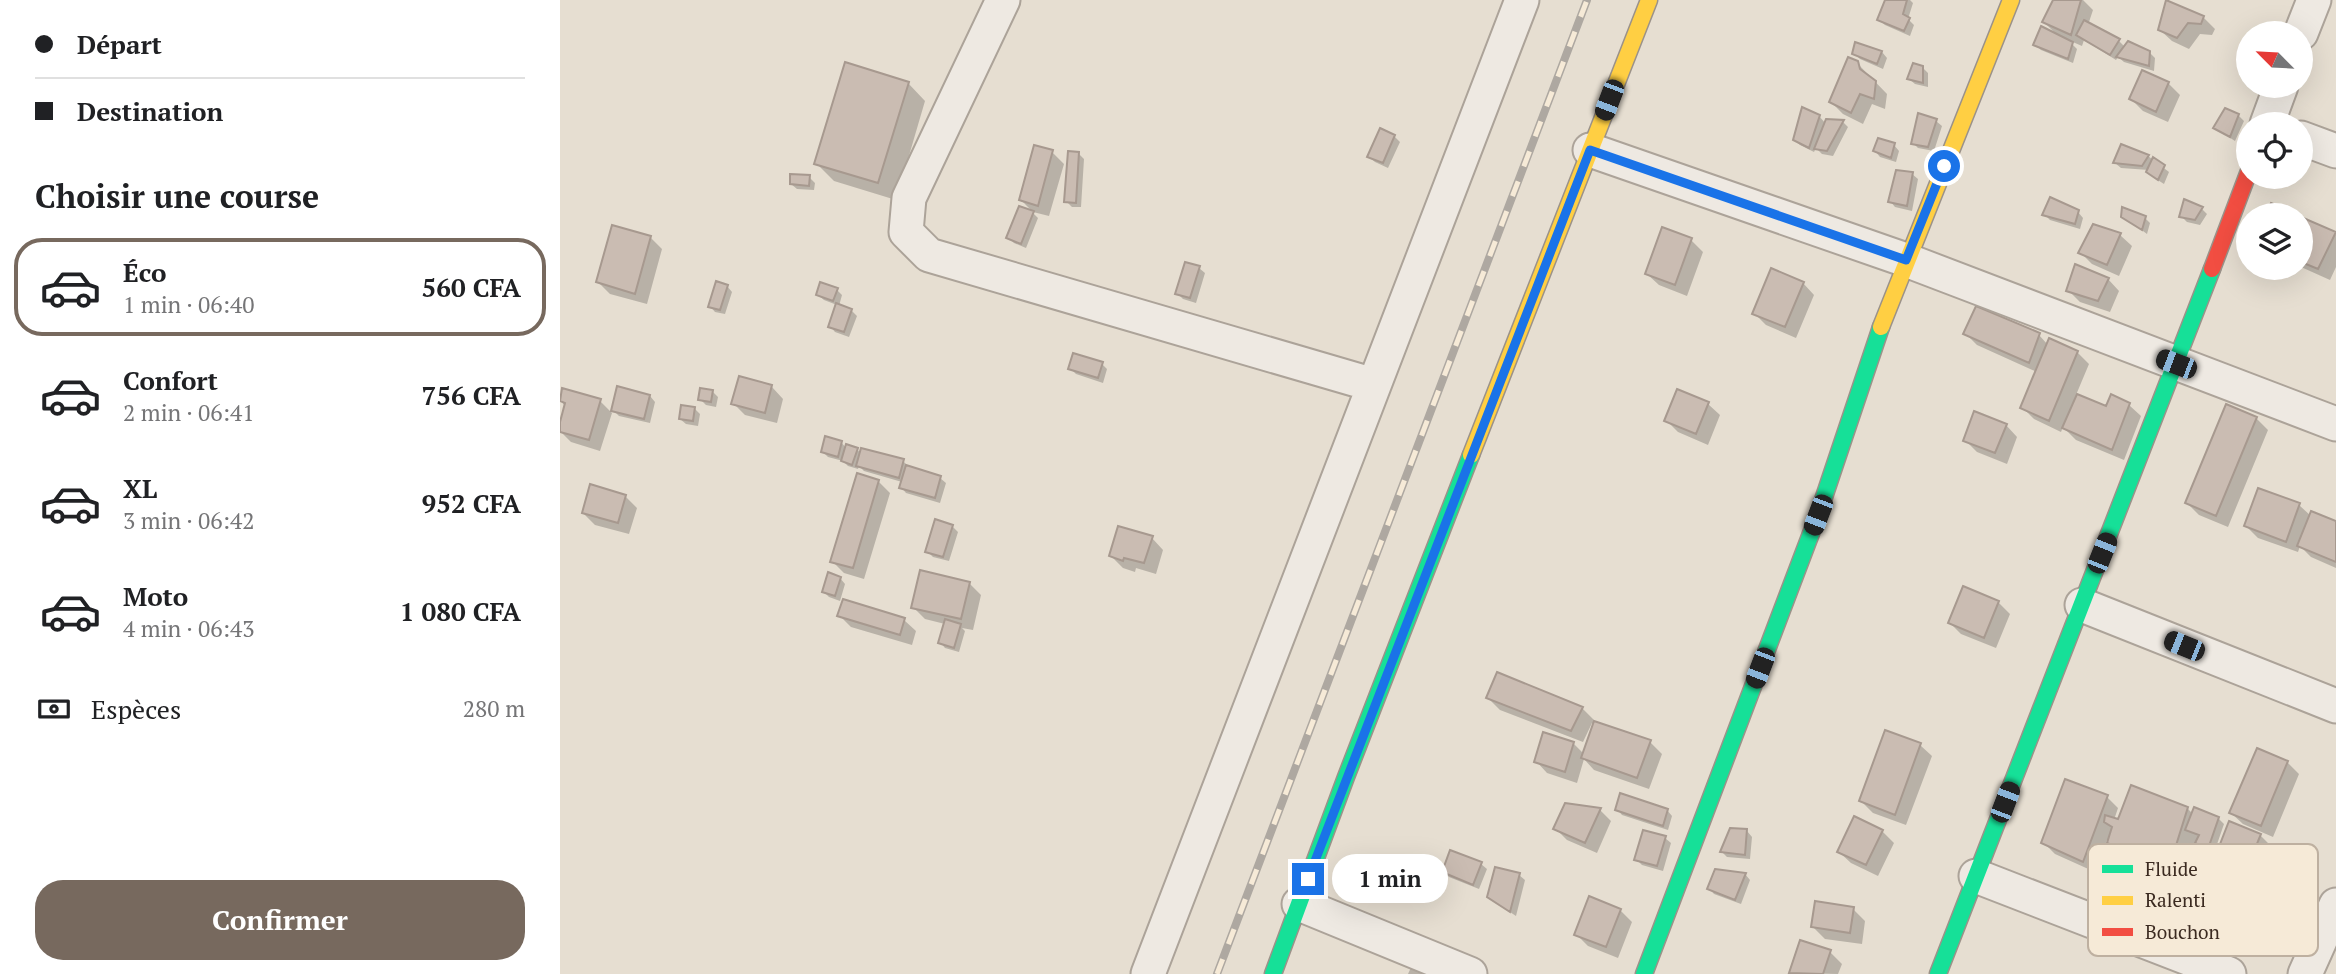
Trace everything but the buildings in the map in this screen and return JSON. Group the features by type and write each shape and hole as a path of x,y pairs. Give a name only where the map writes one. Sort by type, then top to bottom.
{"street":[{"path":"1003,0 909,198 906,232 929,255 1374,385"},
{"path":"1148,974 1522,0"},
{"path":"1273,974 1346,777 1648,0"},
{"path":"1644,974 1818,515 1887,309 2011,0"},
{"path":"2306,21 2314,0"},
{"path":"2313,142 2336,151"},
{"path":"1590,150 1906,260 2336,424"},
{"path":"1938,974 2242,189"},
{"path":"2082,605 2336,706"},
{"path":"1976,876 2088,920"},
{"path":"1299,904 1470,974"},
{"path":"2318,945 2336,905"},
{"path":"2182,956 2228,974"},
{"path":"2305,974 2313,956"}],"railway":[{"path":"1217,974 1587,0"}],"traffic: fast":[{"path":"1938,974 2212,269"},
{"path":"1644,974 1818,515 1881,327"},
{"path":"1273,974 1471,455"}],"traffic: slow":[{"path":"1471,455 1649,0"},
{"path":"1881,327 2011,0"}],"traffic: jam":[{"path":"2212,269 2242,189"}],"route":[{"path":"1308,879 1590,150 1906,260 1944,166"}]}
